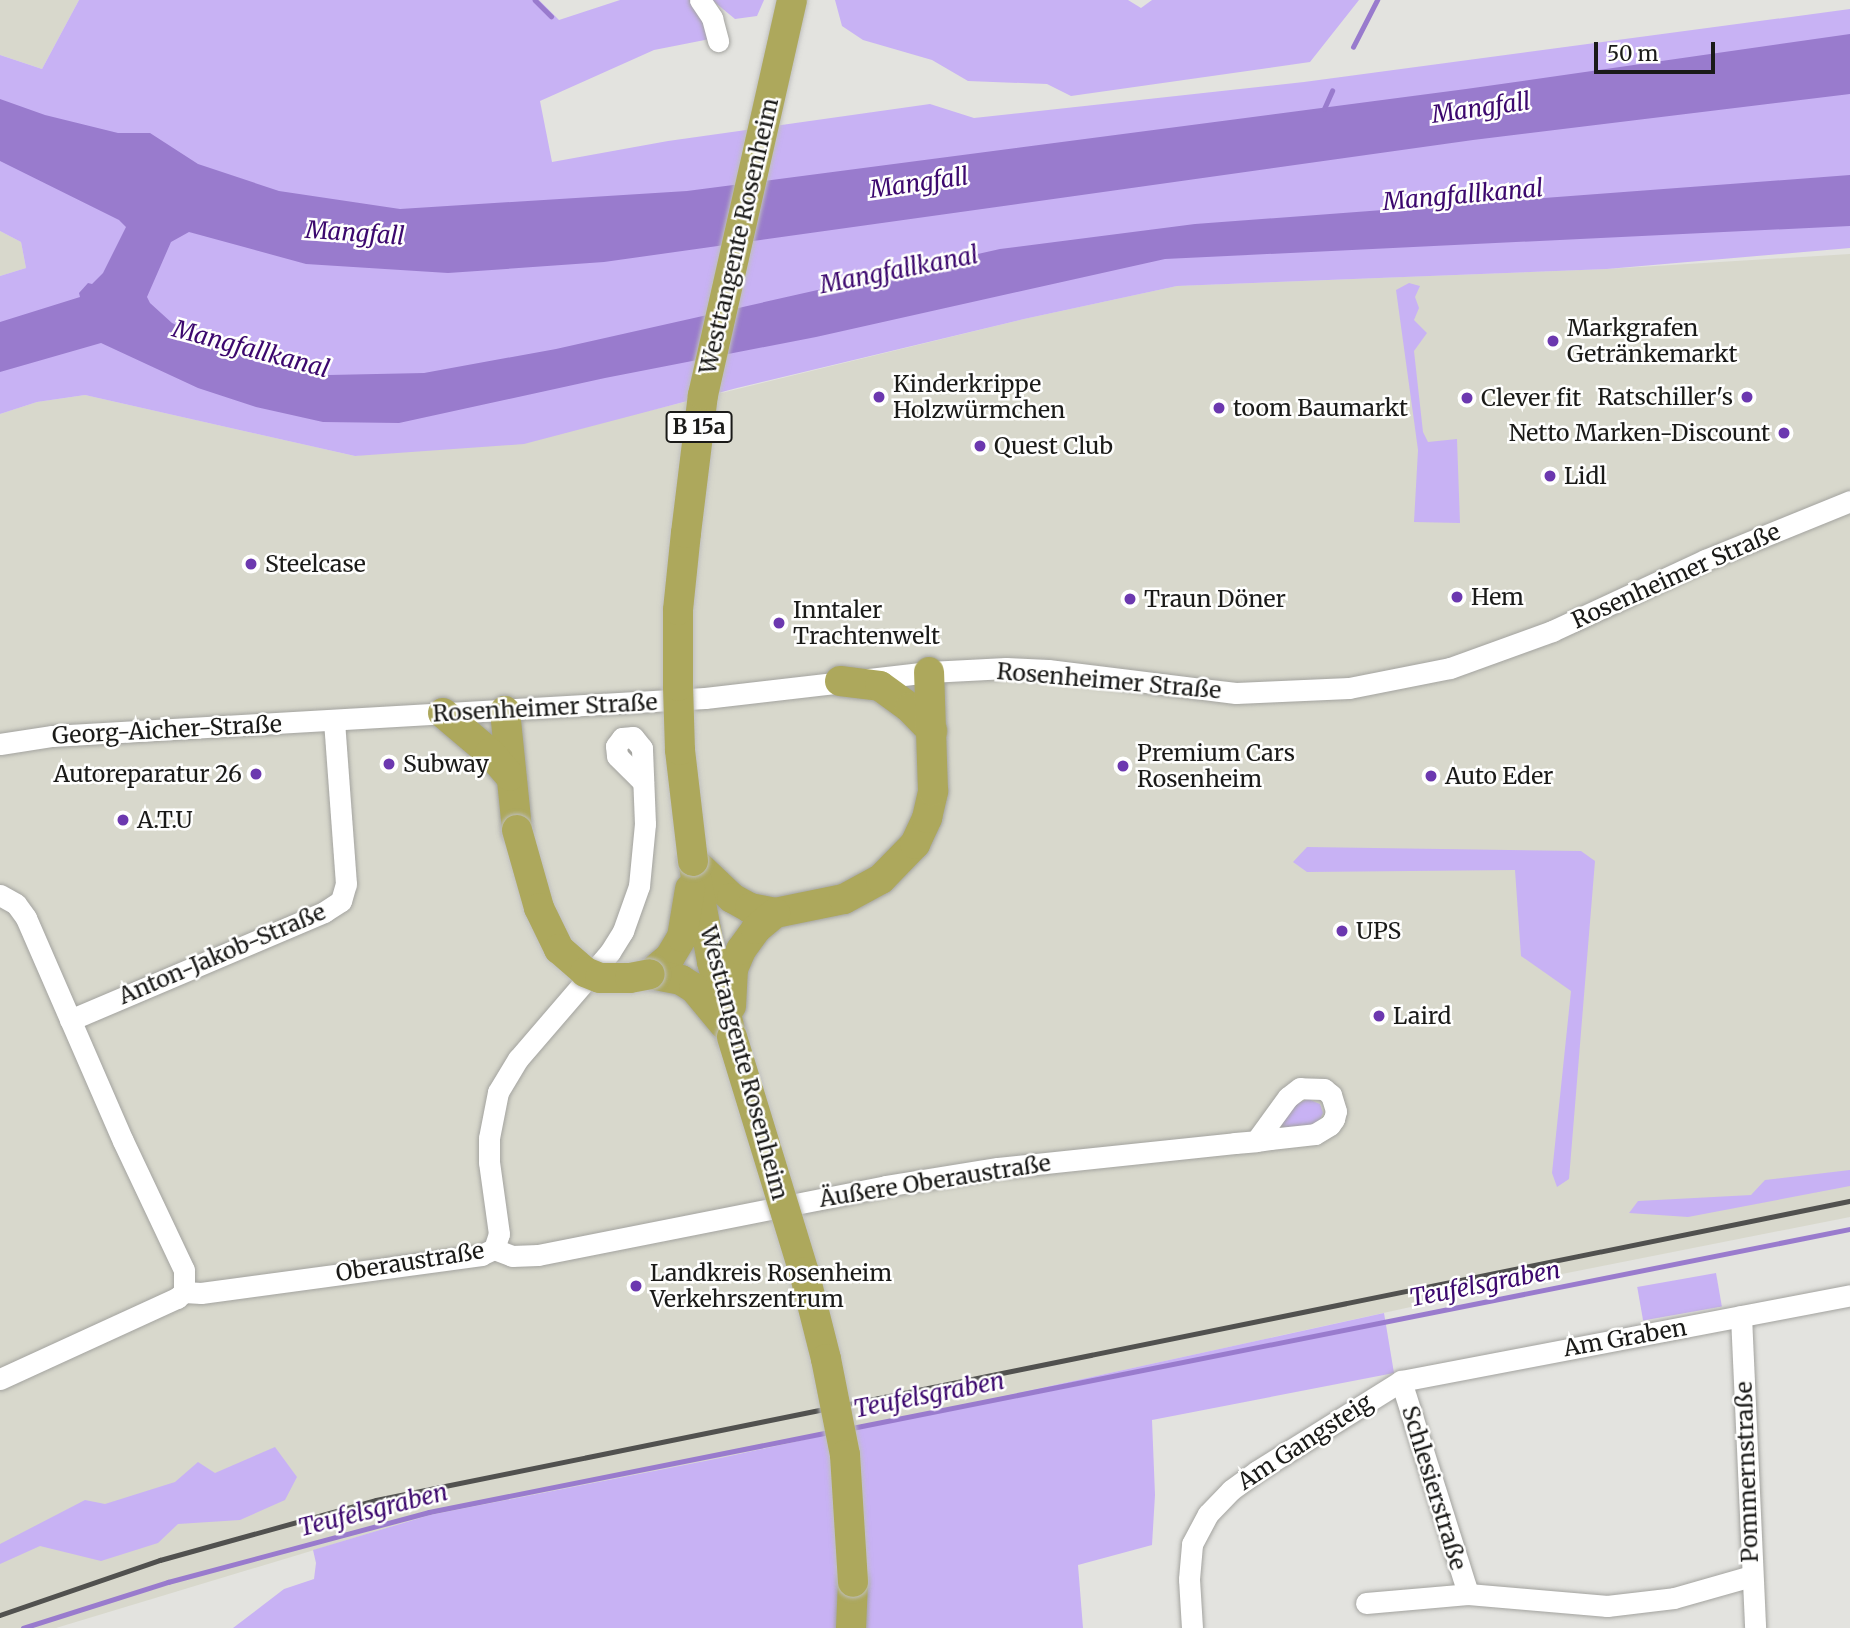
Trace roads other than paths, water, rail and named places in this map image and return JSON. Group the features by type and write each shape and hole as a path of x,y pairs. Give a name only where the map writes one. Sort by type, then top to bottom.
{"highway":[{"name":"Westtangente Rosenheim","path":"792,0 703,395 678,610 680,750 693,861 712,962 732,1037 804,1272 826,1359 845,1455 853,1582 851,1628"},
{"path":"693,861 732,898 750,908 775,913 844,899 881,879 915,844 927,818 933,791 929,672"},
{"path":"840,681 880,686 910,708 932,731"},
{"path":"505,711 517,830 540,908 559,948 585,972 600,978 630,978 650,974 681,980 694,988 712,1006 732,1037"},
{"path":"443,713 489,753 510,776"},
{"path":"650,974 670,957 681,937 688,912 693,861"},
{"path":"732,1037 733,969 741,950 756,929 775,913"}],"street":[{"path":"700,0 712,18 718,41"},
{"name":"Rosenheimer Straße","path":"334,722 705,698 929,672 1048,670 1236,693 1349,688 1450,668 1552,631 1705,560 1850,501"},
{"name":"Georg-Aicher-Straße","path":"0,744 52,736 334,722"},
{"name":"Anton-Jakob-Straße","path":"70,1020 324,912 341,901 346,884 334,722"},
{"name":"Oberaustraße","path":"0,1379 177,1298 184,1292 201,1293 481,1255 494,1249 499,1234 489,1138 498,1092 518,1059 610,952 623,932 633,909 642,866 643,782"},
{"path":"0,895 16,904 26,918 184,1270 184,1292"},
{"name":"Äußere Oberaustraße","path":"494,1249 512,1256 538,1255 945,1176 1256,1141"},
{"name":"Am Graben","path":"1401,1381 1850,1295"},
{"name":"Pommernstraße","path":"1741,1316 1755,1628"},
{"name":"Schlesierstraße","path":"1401,1381 1468,1594"},
{"name":"Am Gangsteig","path":"1192,1628 1189,1578 1192,1544 1209,1514 1231,1490 1257,1471 1401,1381"},
{"name":"Schlesierstraße","path":"1366,1603 1468,1594 1608,1606 1674,1598 1751,1576"}],"water":[{"name":"Mangfall","path":"1850,34 1850,94 1473,140 604,262 448,273 306,264 189,232 171,242 147,297 172,323 256,362 329,375 424,373 556,349 1000,249 1195,224 1850,175 1850,226 1165,259 816,337 605,378 399,423 323,422 256,407 198,388 101,343 0,372 0,322 80,297 79,293 88,283 92,284 103,273 126,227 119,220 0,161 0,99 45,115 118,133 150,133 198,164 279,191 400,209 687,191 1466,89"}],"waterway":[{"path":"535,0 551,16"},
{"path":"1353,47 1377,0"},
{"path":"1324,109 1332,91"},
{"name":"Teufelsgraben","path":"852,1428 1850,1229"},
{"name":"Teufelsgraben","path":"23,1628 168,1582 429,1512 830,1432"}],"railway":[{"path":"0,1615 160,1560 376,1500 1850,1201"}],"place":[{"name":"Markgrafen Getränkemarkt","path":"1553,341"},
{"name":"Kinderkrippe Holzwürmchen","path":"879,397"},
{"name":"Ratschiller's","path":"1747,397"},
{"name":"Clever fit","path":"1467,398"},
{"name":"toom Baumarkt","path":"1219,408"},
{"name":"Netto Marken-Discount","path":"1784,433"},
{"name":"Quest Club","path":"980,446"},
{"name":"Lidl","path":"1550,476"},
{"name":"Steelcase","path":"251,564"},
{"name":"Hem","path":"1457,597"},
{"name":"Traun Döner","path":"1130,599"},
{"name":"Inntaler Trachtenwelt","path":"779,623"},
{"name":"Subway","path":"389,764"},
{"name":"Premium Cars Rosenheim","path":"1123,766"},
{"name":"Autoreparatur 26","path":"256,774"},
{"name":"Auto Eder","path":"1431,776"},
{"name":"A.T.U","path":"123,820"},
{"name":"UPS","path":"1342,931"},
{"name":"Laird","path":"1379,1016"},
{"name":"Landkreis Rosenheim Verkehrszentrum","path":"636,1286"}],"water label":[{"name":"Mangfallkanal","path":"1463,195"},
{"name":"Mangfallkanal","path":"899,270"},
{"name":"Mangfallkanal","path":"251,349"}]}
